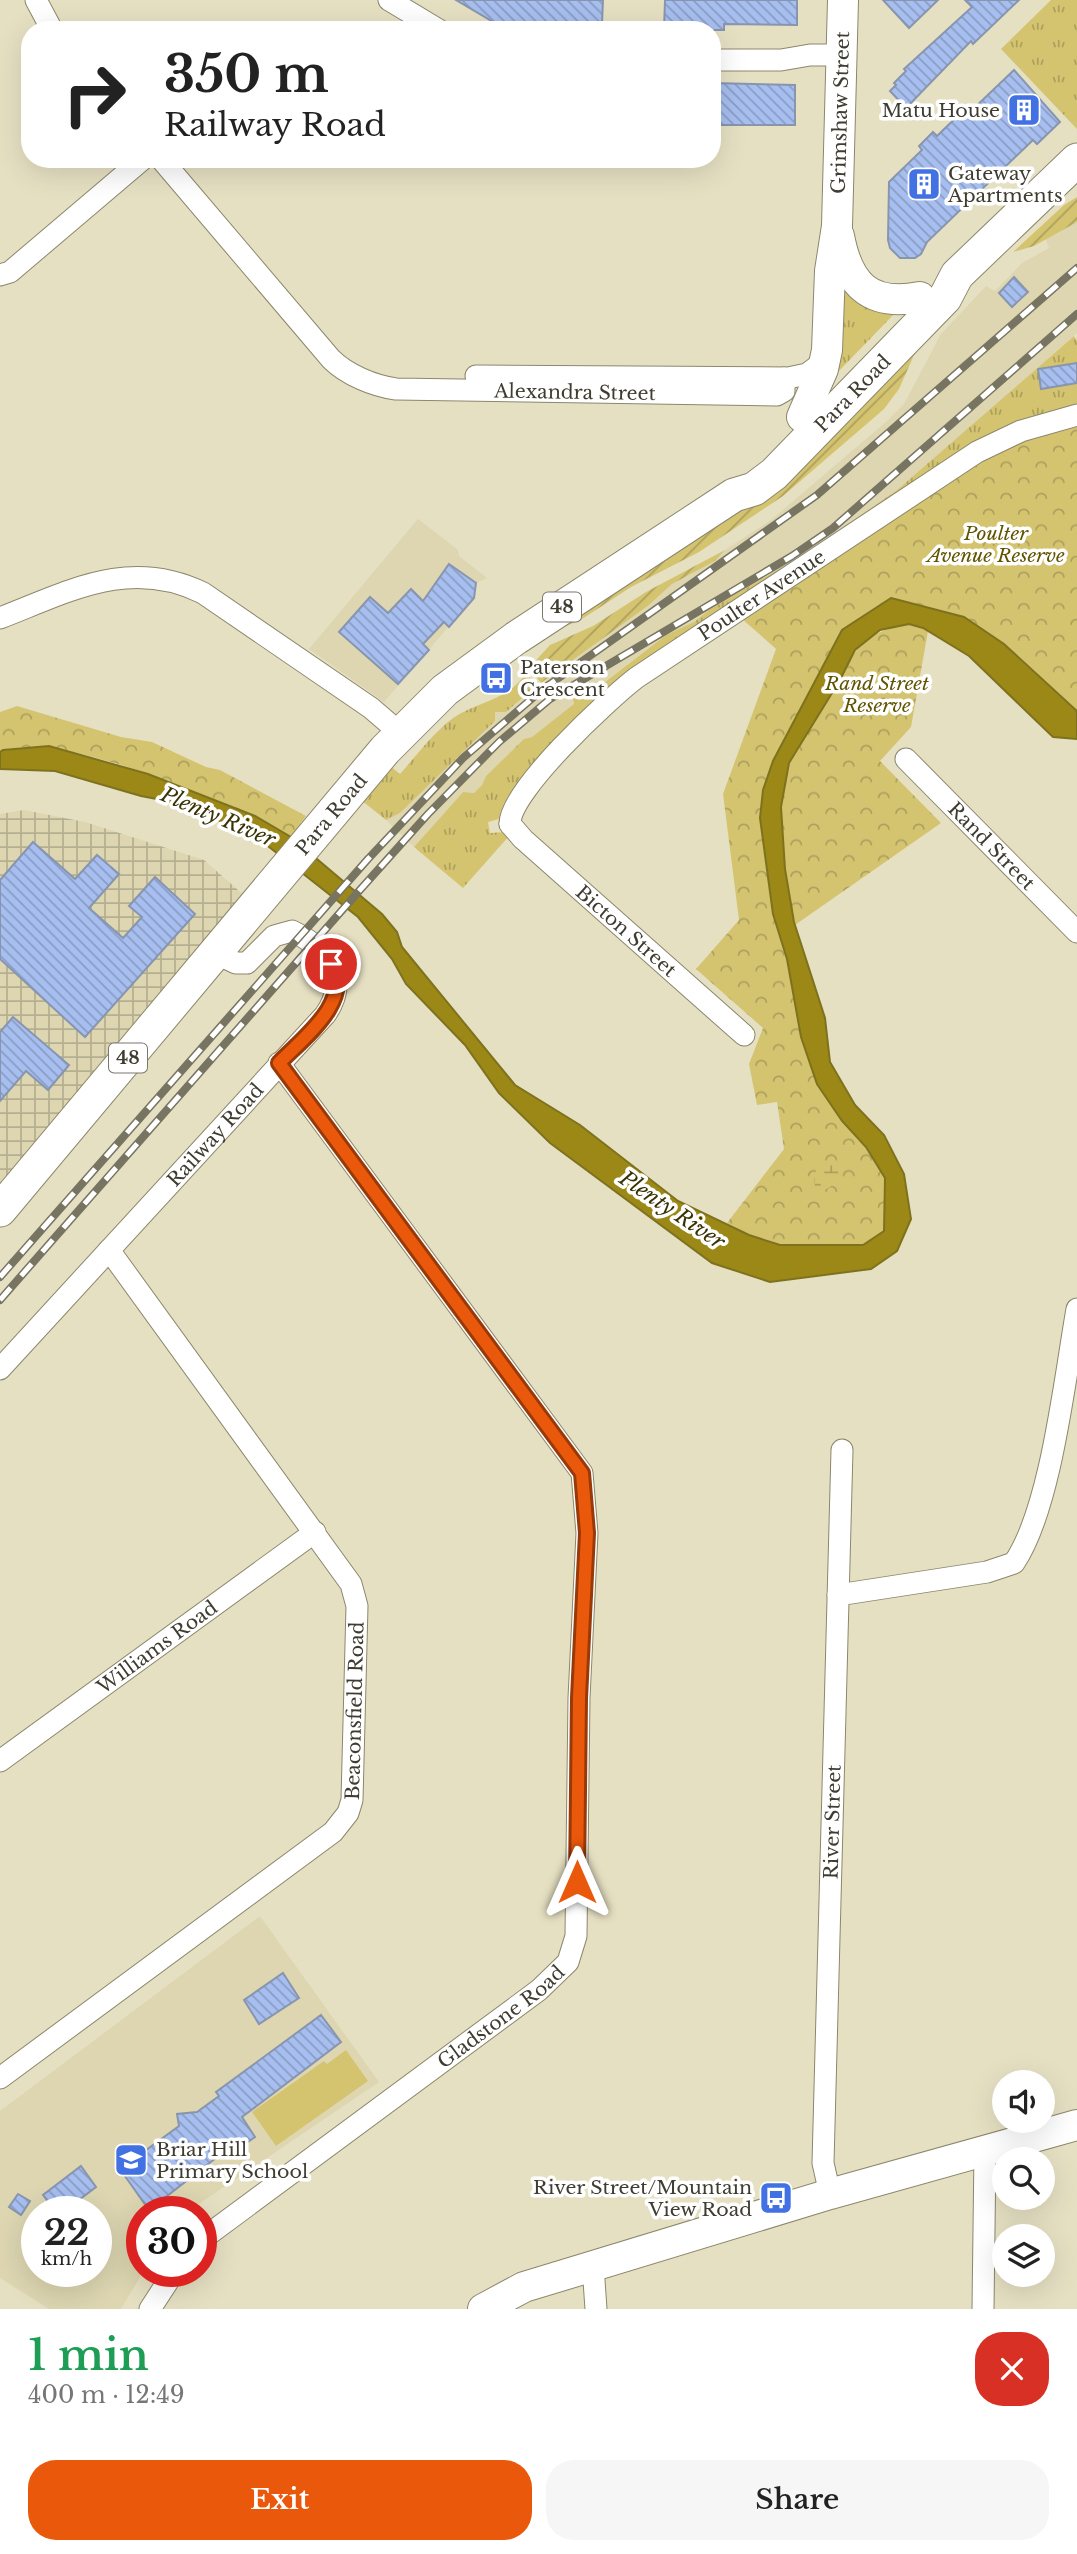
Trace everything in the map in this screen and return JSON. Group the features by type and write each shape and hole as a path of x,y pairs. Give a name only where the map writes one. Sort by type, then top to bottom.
{"main road":[{"name":"Para Road","path":"0,1210 400,733 445,690 516,638 734,495 754,489 784,464 945,299 957,275 1077,160"},
{"name":"Para Road","path":"734,495 745,477 920,297 943,278 957,275"}],"street":[{"path":"36,0 47,21"},
{"path":"389,0 424,21"},
{"name":"Grimshaw Street","path":"802,417 826,360 831,260 837,226 843,0"},
{"path":"721,60 781,60 810,65 841,61"},
{"path":"0,275 10,272 132,168"},
{"name":"Alexandra Street","path":"169,168 326,353 355,375 784,378 807,374 826,360"},
{"name":"Grimshaw Street","path":"837,226 846,264 861,287 891,299 920,297"},
{"name":"Poulter Avenue","path":"501,826 517,800 593,715 636,678 977,452 1021,431 1077,415"},
{"path":"0,618 103,580 160,577 180,582 203,593 350,693 400,733"},
{"name":"Rand Street","path":"906,759 1077,932"},
{"name":"Bicton Street","path":"501,826 523,839 744,1035"},
{"name":"Railway Road","path":"0,1369 329,1009 337,984 335,971 320,951 292,931 274,936 247,963 236,963 215,953"},
{"name":"Gladstone Road","path":"217,2228 539,1990 568,1962 576,1936 579,1698 587,1533 582,1473 279,1063"},
{"name":"Beaconsfield Road","path":"0,2078 333,1832 348,1812 354,1784 357,1606 347,1577 109,1250"},
{"path":"838,1595 987,1572 1014,1563 1026,1539 1047,1472 1077,1309"},
{"name":"River Street","path":"830,2194 823,2163 842,1450"},
{"name":"Williams Road","path":"0,1761 314,1532"},
{"path":"483,2309 524,2287 830,2194 1077,2125"},
{"path":"983,2309 985,2151"},
{"path":"593,2266 596,2309"},
{"path":"150,2309 164,2287"}],"shaded area":[{"path":"1077,202 1077,333 897,490 803,555 709,610 694,622 666,635 532,737 524,739 486,776 474,793 463,792 414,847 386,820 400,813 464,749 495,711 506,712 600,638 649,605 672,584 715,561 725,550 771,520 887,421 904,404 941,334 986,286 995,291 1022,263 1049,248 1042,230"},
{"path":"418,519 458,550 459,556 487,578 476,583 474,597 384,702 309,649"},
{"path":"24,810 85,822 204,860 246,897 0,1188 0,814"},
{"name":"Briar Hill Primary School","path":"260,1916 379,2082 211,2196 126,2196 126,2287 134,2287 121,2309 49,2309 0,2278 0,2111"}],"green space":[{"path":"1051,0 1077,0 1077,129 1001,49"},
{"path":"1077,197 1077,222 1034,246 1013,252 1064,205"},
{"path":"838,276 899,309 836,374"},
{"path":"1074,336 1077,341 1077,407 578,719 508,798 499,819 488,822 490,833 505,832 510,835 463,888 414,847 463,792 474,793 486,776 524,739 532,737 574,704 573,698 589,687 596,689 666,635 694,622 709,610 803,555 897,490"},
{"path":"918,346 899,389 884,409 783,496 699,552 631,587 579,621 558,629 526,651"},
{"name":"Poulter Avenue Reserve","path":"1077,424 1077,711 1004,644 964,617 891,598 842,630 773,761 761,818 773,914 787,959 801,1037 817,1084 842,1121 866,1147 885,1178 884,1231 864,1245 780,1245 749,1235 727,1223 784,1149 777,1102 757,1105 749,1064 763,1028 696,969 739,920 723,794 776,649 741,618 1003,448"},
{"path":"725,550 715,561 672,584 649,605 541,683 529,668 550,645 593,626 646,592"},
{"name":"Rand Street Reserve","path":"910,624 928,631 911,727 880,761 941,823 795,925 784,866 781,820 785,778 790,762 860,647 878,633"},
{"path":"526,673 537,686 506,712 495,712 495,721 400,813 386,820 361,800 389,765 400,774 432,737 453,718 502,695"},
{"path":"17,706 121,737 152,742 206,767 220,770 306,816 291,837 191,790 103,760 62,750 27,747 0,752 0,712"},
{"path":"833,1159 842,1165 837,1180 824,1190 815,1186 818,1168"},
{"path":"346,2050 368,2081 276,2146 252,2112 324,2061 327,2064"}],"water":[{"name":"Plenty River","path":"891,598 964,617 1004,644 1077,711 1077,739 1053,737 969,656 923,628 909,624 880,630 855,650 840,680 789,763 781,807 785,869 794,922 825,1018 830,1062 855,1105 884,1135 904,1174 911,1219 897,1251 871,1269 770,1282 712,1263 550,1143 499,1093 465,1045 406,984 392,959 358,917 264,843 188,805 141,796 55,771 0,769 0,752 3,750 49,746 148,774 255,816 291,837 382,914 397,932 402,947 515,1085 580,1125 678,1201 749,1235 780,1245 863,1245 884,1231 885,1178 866,1147 842,1121 817,1084 801,1037 787,959 773,914 760,818 763,790 773,761 842,630"}],"building":[{"path":"456,0 603,0 602,21 491,21"},
{"path":"665,0 797,0 797,25 724,24 724,30 721,30 721,21 664,21"},
{"path":"883,0 938,0 909,28"},
{"path":"965,0 1019,0 973,44 971,41 906,108 890,91 896,85 894,83 906,71 904,69 972,7"},
{"name":"Gateway Apartments","path":"1014,70 1060,122 1037,144 1033,140 927,242 921,254 915,258 900,258 890,248 888,240 889,182 922,150 919,146 933,132 937,136 967,107 971,111"},
{"path":"721,83 795,85 795,125 721,125"},
{"path":"1014,277 1028,292 1012,307 999,293"},
{"path":"1077,363 1077,383 1041,389 1038,369"},
{"path":"449,564 476,583 474,598 449,627 444,622 423,644 429,650 398,684 339,632 370,597 388,613 411,589 423,601"},
{"path":"33,842 75,879 97,855 119,874 89,908 123,938 142,917 129,906 155,877 195,914 85,1037 0,959 0,880"},
{"path":"13,1017 69,1065 48,1090 26,1071 0,1101 0,1032"},
{"path":"283,1973 299,1998 259,2024 244,2000"},
{"path":"321,2015 341,2042 242,2117 255,2137 238,2149 234,2144 167,2196 139,2196 120,2169 179,2126 177,2114 197,2112 219,2096 216,2092"},
{"path":"81,2166 96,2187 84,2196 43,2195"},
{"path":"18,2194 21,2196 21,2215 9,2207"}],"railway":[{"path":"0,1277 368,859 463,758 543,689 817,495 1077,268"},
{"path":"0,1300 359,891 428,814 499,742 550,699 792,556 833,528 1077,314"}],"place":[{"name":"Matu House","path":"1024,110"},
{"name":"Gateway Apartments","path":"924,184"},
{"name":"Paterson Crescent","path":"496,678"},
{"name":"Briar Hill Primary School","path":"131,2160"},
{"name":"River Street/Mountain View Road","path":"776,2198"}],"route":[{"path":"331,964 337,977 333,1002 325,1015 279,1063 582,1473 586,1494 587,1533 579,1698 577,1882"}]}
